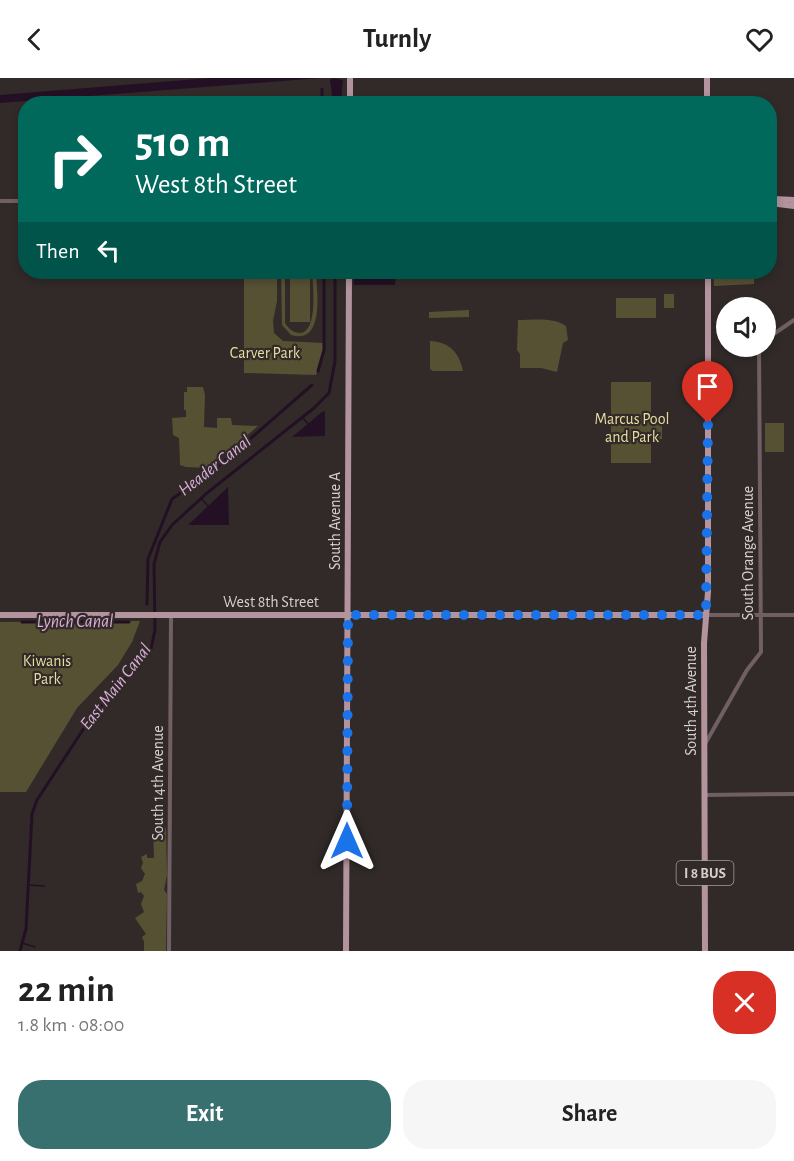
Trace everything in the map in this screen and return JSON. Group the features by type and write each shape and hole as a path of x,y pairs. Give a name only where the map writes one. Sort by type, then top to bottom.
{"main road":[{"path":"350,78 350,96"},
{"path":"707,78 707,96"},
{"path":"777,201 794,200"},
{"path":"777,202 794,206"},
{"name":"South Avenue A","path":"346,951 350,279"},
{"name":"South 4th Avenue","path":"705,951 704,642 708,591 708,279"},
{"name":"West 8th Street","path":"0,615 706,615"}],"street":[{"path":"0,201 18,201"},
{"path":"776,332 794,320"},
{"name":"South Orange Avenue","path":"705,744 747,669 760,652 759,357"},
{"name":"South 14th Avenue","path":"169,951 171,615"},
{"name":"West 8th Street","path":"706,615 794,615"},
{"path":"705,795 794,794"}],"green space":[{"name":"Carver Park","path":"244,279 277,279 274,333 283,341 323,343 316,375 244,373"},
{"path":"281,279 285,279 285,323 292,330 301,333 310,324 312,279 316,279 317,315 309,332 302,336 291,335 282,325"},
{"path":"290,279 310,279 310,322 290,322"},
{"path":"714,279 754,279 754,284 714,286"},
{"path":"664,294 674,294 674,308 664,308"},
{"path":"616,298 656,298 656,318 616,318"},
{"path":"469,310 469,317 429,318 429,312"},
{"path":"518,320 549,320 566,326 568,340 563,343 557,372 541,368 520,368 520,354 517,350"},
{"path":"430,341 443,343 452,349 459,358 463,371 433,371 430,369"},
{"name":"Marcus Pool and Park","path":"611,382 651,382 651,420 662,420 662,439 651,439 651,463 611,463"},
{"path":"187,387 203,387 204,427 217,428 217,418 231,418 232,425 258,426 208,468 180,465 179,438 173,435 172,418 186,417 184,392 187,392"},
{"path":"765,423 784,423 784,452 765,452"},
{"name":"Kiwanis Park","path":"140,621 132,642 118,665 77,708 26,792 0,792 0,622"},
{"path":"153,827 162,830 161,828 166,828 167,875 164,890 167,894 166,951 144,951 142,937 146,934 135,918 144,912 141,904 144,896 141,892 138,893 136,884 142,881 145,874 141,868 143,863 141,857 147,854 147,858 154,858"}],"shaded area":[{"path":"210,78 321,78 90,96 18,96 18,102 0,103 0,95"},
{"path":"333,78 343,80 342,96 332,96 330,80"},
{"path":"354,279 395,279 395,285 354,285"},
{"path":"325,411 325,436 292,437 322,412"},
{"path":"228,487 229,525 188,525"}],"waterway":[{"name":"Header Canal","path":"322,89 322,96"},
{"name":"Header Canal","path":"318,371 324,350 324,279"},
{"name":"East Main Canal","path":"20,951 26,929 32,814 37,800 90,719 151,649 155,630 154,564 160,542 172,525 207,493 314,408 329,393 335,361 335,279"},
{"name":"Header Canal","path":"147,604 148,559 172,499 220,465 312,385"},
{"path":"302,417 308,424"},
{"path":"201,498 208,506"},
{"name":"Lynch Canal","path":"22,622 129,622"},
{"path":"28,885 44,886"},
{"path":"22,943 35,947"}],"route":[{"path":"347,841 348,615 706,615 708,423"}]}
